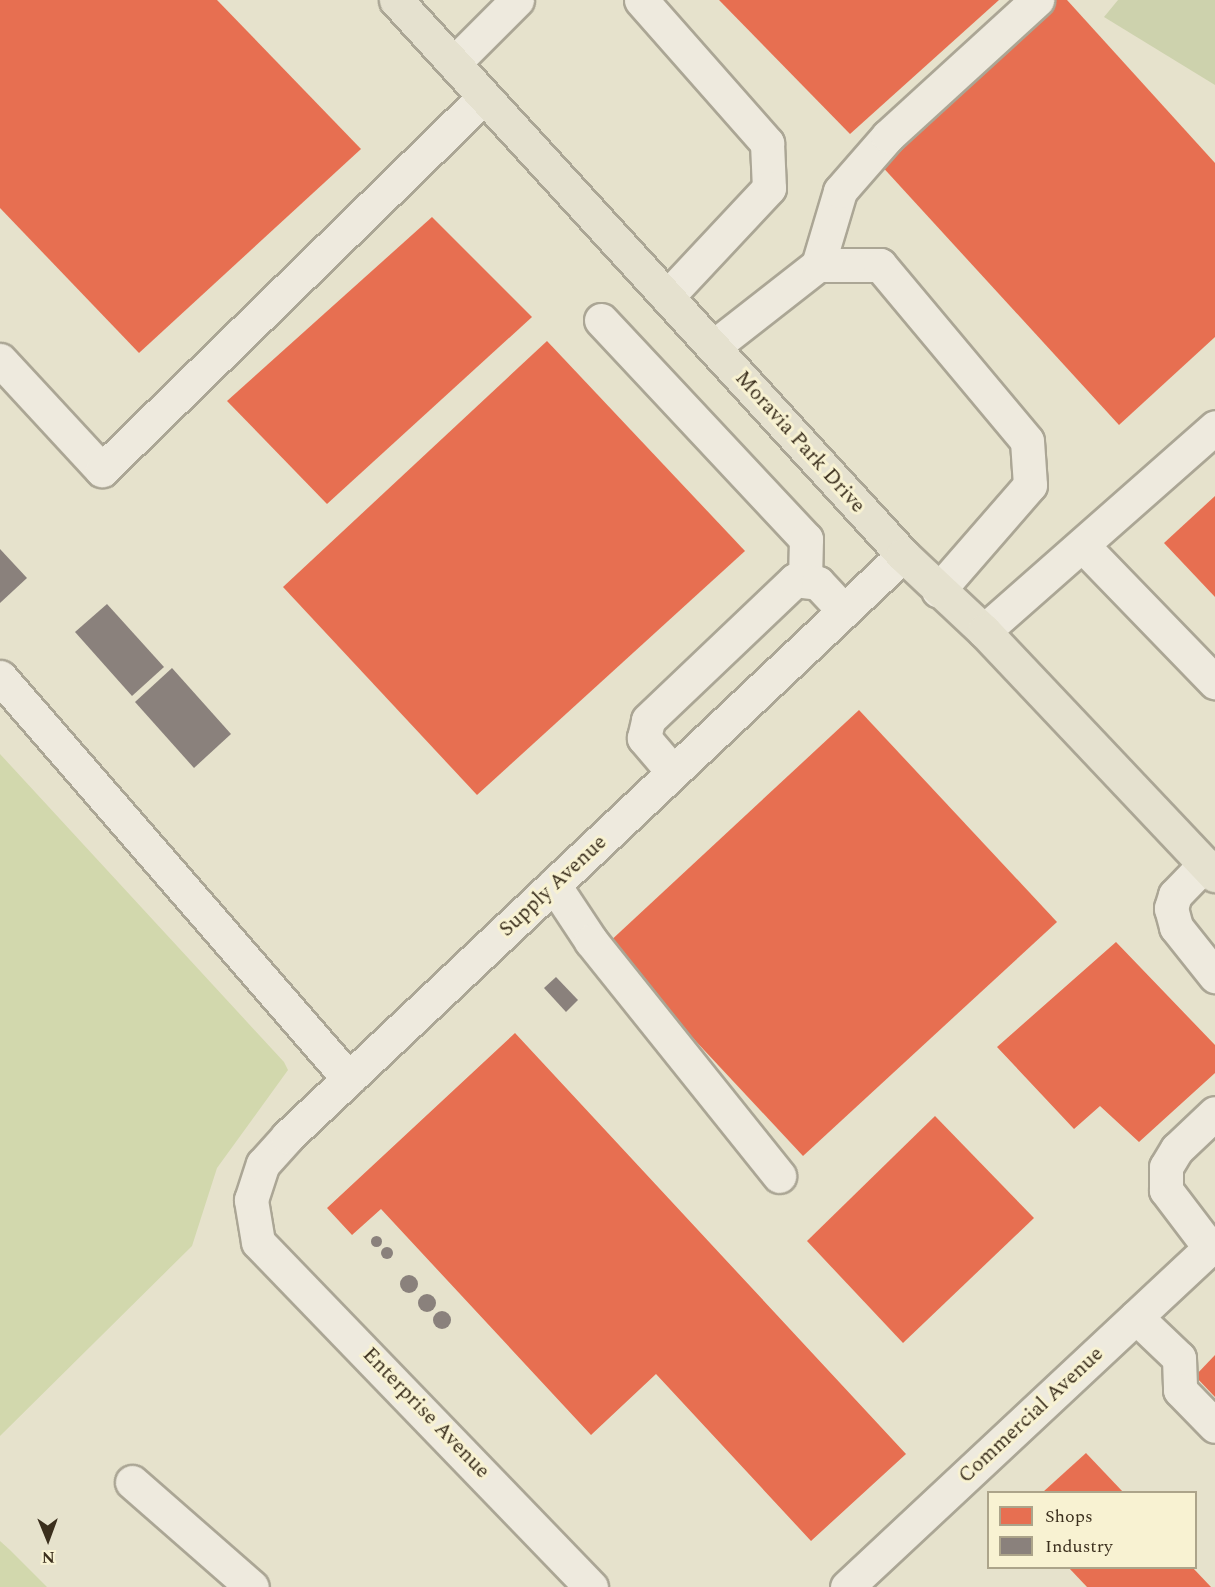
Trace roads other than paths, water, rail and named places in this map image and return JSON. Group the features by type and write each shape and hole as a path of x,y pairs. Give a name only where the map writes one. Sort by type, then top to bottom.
{"main road":[{"name":"Moravia Park Drive","path":"396,0 903,555 938,591 984,631 1210,870"}],"street":[{"path":"453,63 517,0"},
{"path":"641,0 767,143 770,188 667,297"},
{"path":"713,347 818,265 840,191 888,136 1037,0"},
{"path":"0,360 102,470 484,97"},
{"path":"818,265 880,265 1027,441 1030,485 938,591"},
{"path":"601,320 806,539 805,579"},
{"path":"984,631 1083,546 1215,427"},
{"path":"1083,546 1215,682"},
{"name":"Supply Avenue","path":"258,1242 251,1200 263,1164 349,1079 903,555"},
{"path":"673,772 644,738 648,720 795,580 805,579 818,583 844,611"},
{"path":"0,677 349,1079"},
{"path":"1210,870 1175,895 1171,908 1176,927 1215,976"},
{"path":"554,885 591,942 779,1176"},
{"path":"1213,1246 1166,1190 1166,1167 1177,1149 1215,1113"},
{"name":"Enterprise Avenue","path":"258,1242 591,1587"},
{"name":"Commercial Avenue","path":"847,1587 1213,1246"},
{"path":"1136,1317 1179,1358 1180,1390 1215,1426"},
{"path":"132,1482 252,1587"}]}
